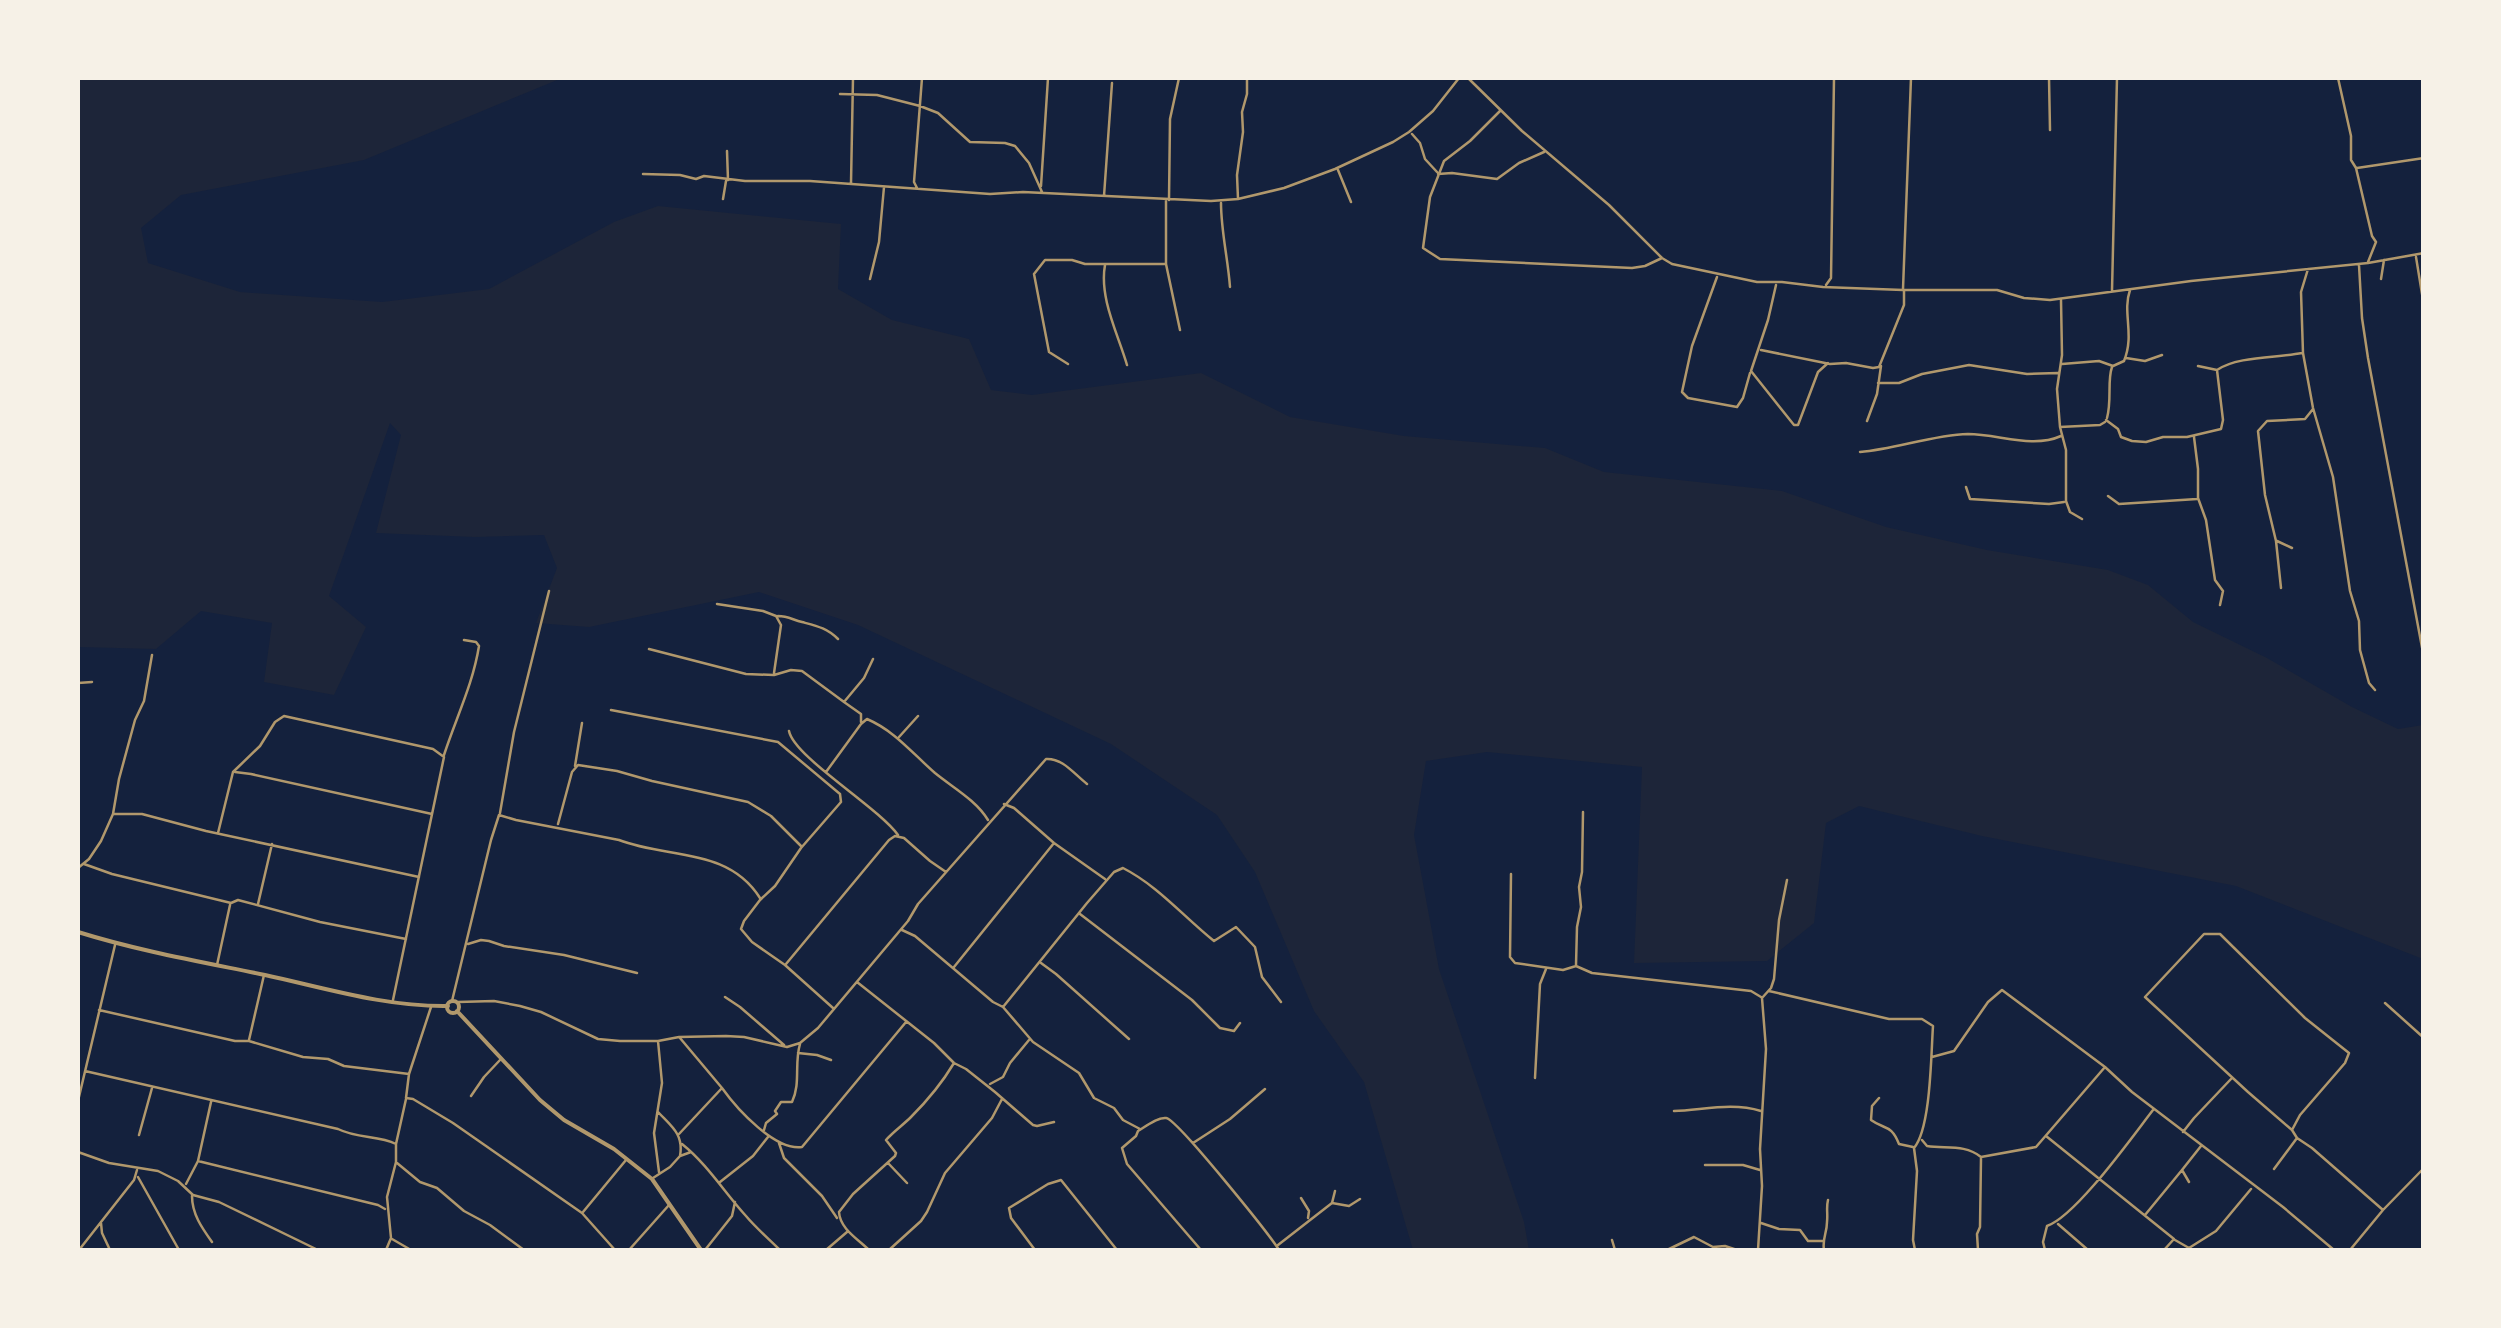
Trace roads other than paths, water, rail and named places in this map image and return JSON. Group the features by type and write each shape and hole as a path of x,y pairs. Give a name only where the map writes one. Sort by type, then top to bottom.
{"street":[{"path":"851,184 853,78"},
{"path":"918,189 914,182 922,78"},
{"path":"1041,191 1048,78"},
{"path":"1178,78 1170,119 1166,264 1180,330"},
{"path":"1238,199 1247,78"},
{"path":"643,174 990,194 1041,191 1221,201 1284,188 1337,169 1393,142 1433,110 1460,78"},
{"path":"1468,78 1662,258 1672,264 1747,281 1838,288 1997,290 2024,298 2061,299 2424,254"},
{"path":"1834,78 1830,278 1838,288"},
{"path":"1867,421 1877,394 1881,365 1904,303 1912,78"},
{"path":"2049,78 2050,130"},
{"path":"2112,292 2117,78"},
{"path":"2338,78 2352,136 2351,160 2376,242 2368,263"},
{"path":"1104,196 1112,83"},
{"path":"840,94 877,96 920,106 938,113 970,142 1015,146 1029,163 1041,191"},
{"path":"1501,110 1470,141 1448,156 1426,212 1423,248 1435,257 1632,268 1662,258"},
{"path":"1409,132 1418,139 1425,159 1438,174"},
{"path":"722,198 728,180 726,151"},
{"path":"1438,174 1497,178 1518,162 1546,152"},
{"path":"2356,168 2424,158"},
{"path":"1337,169 1351,202"},
{"path":"908,188 914,182"},
{"path":"870,279 879,242 884,186"},
{"path":"1221,201 1230,287"},
{"path":"2416,255 2424,306"},
{"path":"2382,279 2385,259"},
{"path":"1068,364 1049,352 1034,274 1045,260 1166,264"},
{"path":"2359,263 2368,358 2424,658"},
{"path":"1106,264 1105,294 1126,365"},
{"path":"2308,268 2301,292 2303,352 2333,477 2350,595 2359,621 2360,650 2376,690"},
{"path":"1717,275 1692,346 1682,392 1688,398 1738,407 1776,294 1776,282"},
{"path":"1823,287 1830,278"},
{"path":"2126,358 2131,288"},
{"path":"2061,299 2057,389 2066,450 2066,501 2070,512 2082,519"},
{"path":"1759,349 1828,363 1873,368 1881,365"},
{"path":"2198,366 2217,370 2230,363 2303,352"},
{"path":"2060,426 2100,425 2106,420 2111,400 2113,366 2126,358 2145,361 2162,355"},
{"path":"2060,364 2098,361 2113,366"},
{"path":"1751,371 1788,420 1798,425 1818,372 1828,363"},
{"path":"1878,383 1898,383 1969,365 2012,373 2060,373"},
{"path":"2106,420 2118,429 2121,437 2132,441 2194,436 2221,429 2217,370"},
{"path":"2280,588 2258,432 2267,421 2304,419 2314,408"},
{"path":"1860,452 1965,434 2023,441 2063,436"},
{"path":"2194,436 2198,498 2206,520 2216,580 2223,591 2220,605"},
{"path":"1966,488 1970,498 1980,500 2049,504 2066,501"},
{"path":"2108,496 2119,504 2198,498"},
{"path":"2276,541 2292,548"},
{"path":"458,1012 451,1012 452,1003 548,591"},
{"path":"717,604 813,623 838,640"},
{"path":"776,616 782,625"},
{"path":"774,675 782,625 789,616"},
{"path":"393,1002 444,757 480,646 464,640"},
{"path":"649,649 746,674 802,671 898,738 976,805 988,822"},
{"path":"78,868 101,841 113,814 135,720 144,701 152,655"},
{"path":"844,702 864,678 873,658"},
{"path":"78,683 92,682"},
{"path":"612,710 778,742 842,798 760,900 742,929 752,942 834,1008"},
{"path":"860,724 861,714"},
{"path":"218,832 233,772 284,716 432,749 444,757"},
{"path":"898,738 918,716"},
{"path":"826,772 867,719"},
{"path":"557,827 582,724"},
{"path":"789,731 792,740 826,772 946,872"},
{"path":"78,932 115,944 354,996 431,1006 494,1000 541,1012 598,1038 658,1041 679,1036 744,1037 786,1047 800,1043 818,1028 901,930 918,904 1046,759 1056,759 1087,784"},
{"path":"574,768 578,765 617,771 743,800 771,816 801,848"},
{"path":"233,772 432,814"},
{"path":"1004,804 1106,880"},
{"path":"1576,966 1583,812"},
{"path":"113,814 142,814 418,876"},
{"path":"499,814 711,860 741,876 760,900"},
{"path":"785,965 889,840 899,836"},
{"path":"953,968 1054,843"},
{"path":"258,906 272,844"},
{"path":"84,864 230,904 238,900 406,939"},
{"path":"1004,1008 1118,869 1128,870 1161,892 1214,940 1236,927 1255,947 1262,977 1281,1002"},
{"path":"1511,874 1510,957 1515,963 1563,970 1576,966 1592,973 1752,991 1762,998"},
{"path":"1762,998 1774,979 1787,880"},
{"path":"216,966 230,904"},
{"path":"1079,913 1192,1000 1220,1028 1234,1031 1240,1023"},
{"path":"901,930 915,936 1004,1008 1030,1038 1079,1073 1094,1098 1140,1129"},
{"path":"2292,1130 2350,1053 2305,1018 2220,934 2204,934 2145,997 2297,1138 2384,1210"},
{"path":"467,944 490,941 637,974"},
{"path":"78,1102 115,944"},
{"path":"1040,962 1129,1039"},
{"path":"1535,1078 1539,992 1547,968"},
{"path":"249,1041 264,975"},
{"path":"855,982 1036,1126 1054,1122"},
{"path":"1932,1057 1954,1051 1988,1002 2002,990 2334,1250"},
{"path":"1769,992 1889,1018 1928,1021 1934,1026 1922,1139 1914,1148 1915,1250"},
{"path":"725,997 797,1056 817,1055 831,1060"},
{"path":"1758,1250 1766,1049 1762,998"},
{"path":"452,1003 540,1100 564,1120 628,1158 652,1179 703,1250 732,1216 735,1201"},
{"path":"2384,1004 2424,1038"},
{"path":"386,1250 390,1238 388,1188 396,1162 408,1074 431,1006"},
{"path":"99,1010 249,1041 298,1056 328,1059 344,1066 408,1074"},
{"path":"679,1036 736,1106 766,1135 793,1148 804,1146 906,1022"},
{"path":"761,1042 769,1032"},
{"path":"987,1085 1003,1078 1014,1056 1030,1038"},
{"path":"658,1041 662,1083 654,1134 660,1172"},
{"path":"719,1183 753,1156 766,1135 766,1122 777,1114 780,1102 792,1102 795,1097 800,1043"},
{"path":"472,1096 501,1059"},
{"path":"840,1220 842,1207 896,1153 886,1140 888,1136 924,1103 954,1064"},
{"path":"1980,1157 2033,1148 2105,1068"},
{"path":"85,1071 396,1144"},
{"path":"2184,1132 2232,1078"},
{"path":"139,1134 153,1087"},
{"path":"679,1134 722,1088"},
{"path":"1192,1144 1265,1089"},
{"path":"406,1098 453,1123 582,1213 615,1250"},
{"path":"889,1250 921,1221 945,1173 992,1118 1003,1098"},
{"path":"1878,1098 1872,1106 1871,1120 1890,1129 1898,1144 1914,1148"},
{"path":"185,1186 198,1161 211,1100"},
{"path":"1674,1111 1735,1106 1763,1112"},
{"path":"2044,1250 2047,1226 2057,1223 2098,1178 2154,1108"},
{"path":"657,1111 679,1134 680,1156"},
{"path":"1201,1250 1124,1158 1122,1148 1140,1129 1160,1119 1168,1118 1213,1164 1278,1248 1332,1203 1335,1192"},
{"path":"2046,1136 2188,1248 2216,1230 2251,1189"},
{"path":"2274,1169 2297,1138"},
{"path":"1922,1139 1927,1146 1953,1146 1976,1152 1980,1157 1978,1250"},
{"path":"778,1141 784,1158 822,1196 848,1231 870,1250"},
{"path":"682,1144 780,1250"},
{"path":"2144,1215 2202,1145"},
{"path":"78,1152 110,1163 158,1171 193,1195 220,1202 318,1250"},
{"path":"652,1179 680,1156 692,1152"},
{"path":"582,1213 628,1158"},
{"path":"198,1161 388,1210"},
{"path":"396,1162 524,1250"},
{"path":"887,1162 906,1182"},
{"path":"2224,1164 2235,1162"},
{"path":"1705,1165 1751,1166 1762,1170"},
{"path":"137,1168 137,1176 179,1250"},
{"path":"2350,1250 2424,1168"},
{"path":"2182,1170 2189,1182"},
{"path":"79,1250 137,1176"},
{"path":"1035,1250 1009,1208 1061,1180 1117,1250"},
{"path":"193,1195 198,1222 212,1242"},
{"path":"1301,1198 1309,1210 1306,1222"},
{"path":"1332,1203 1350,1206 1360,1199"},
{"path":"1824,1250 1828,1200"},
{"path":"630,1250 670,1204"},
{"path":"732,1216 744,1214"},
{"path":"101,1222 100,1229 110,1250"},
{"path":"1761,1223 1800,1230 1808,1241 1823,1241"},
{"path":"2057,1223 2088,1250"},
{"path":"826,1250 848,1231"},
{"path":"1667,1250 1694,1237 1713,1247 1737,1250"},
{"path":"390,1238 411,1250"},
{"path":"2164,1250 2174,1239"},
{"path":"1612,1240 1615,1250"}]}
